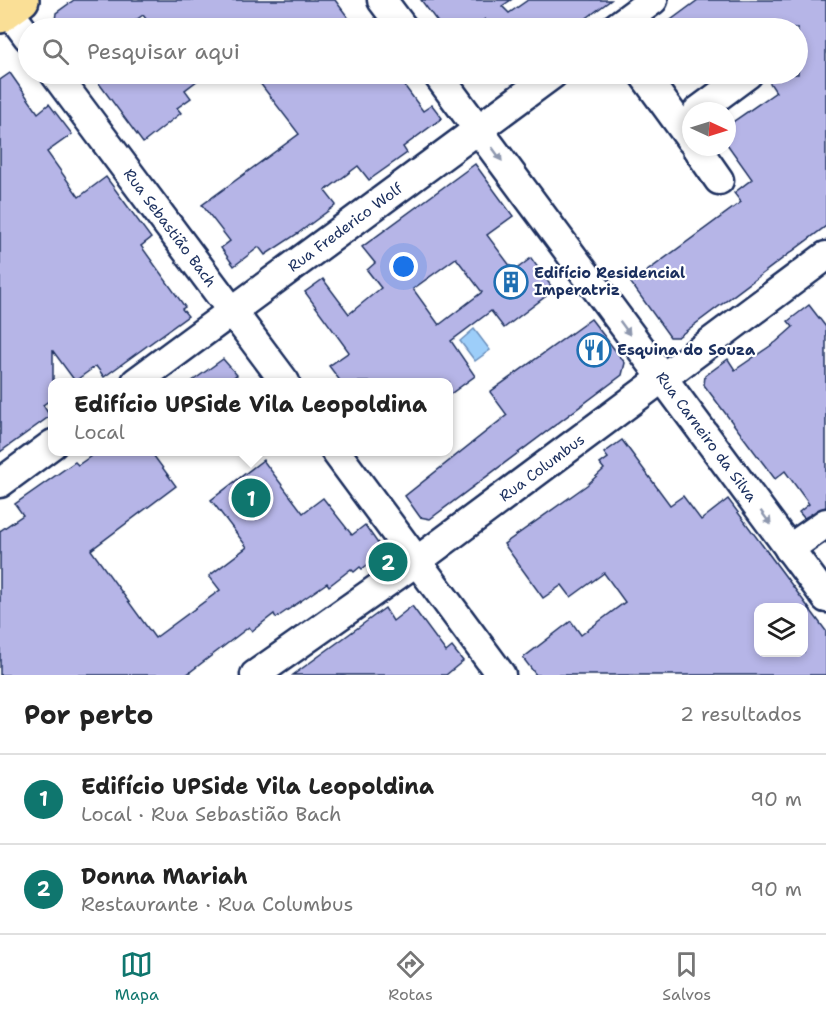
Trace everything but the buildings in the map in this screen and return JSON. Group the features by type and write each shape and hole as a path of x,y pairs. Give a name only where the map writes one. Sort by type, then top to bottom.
{"street":[{"path":"382,0 396,18"},
{"path":"629,18 653,0"},
{"name":"Rua Sebastião Bach","path":"63,84 282,378"},
{"name":"Rua Carneiro da Silva","path":"444,84 826,598"},
{"name":"Rua Frederico Wolf","path":"141,378 540,84"},
{"path":"653,84 682,115"},
{"path":"715,102 736,84"},
{"path":"702,156 719,180"},
{"name":"Rua Columbus","path":"255,675 417,561 826,256"},
{"path":"0,483 48,448"},
{"path":"339,456 501,675"},
{"path":"789,549 826,523"}],"water":[{"path":"474,329 490,350 475,361 460,341"}],"place":[{"name":"Edifício Residencial Imperatriz","path":"511,282"},
{"name":"Esquina do Souza","path":"594,350"},
{"name":"Edifício UPSide Vila Leopoldina","path":"251,498"},
{"name":"Donna Mariah","path":"388,562"}]}
